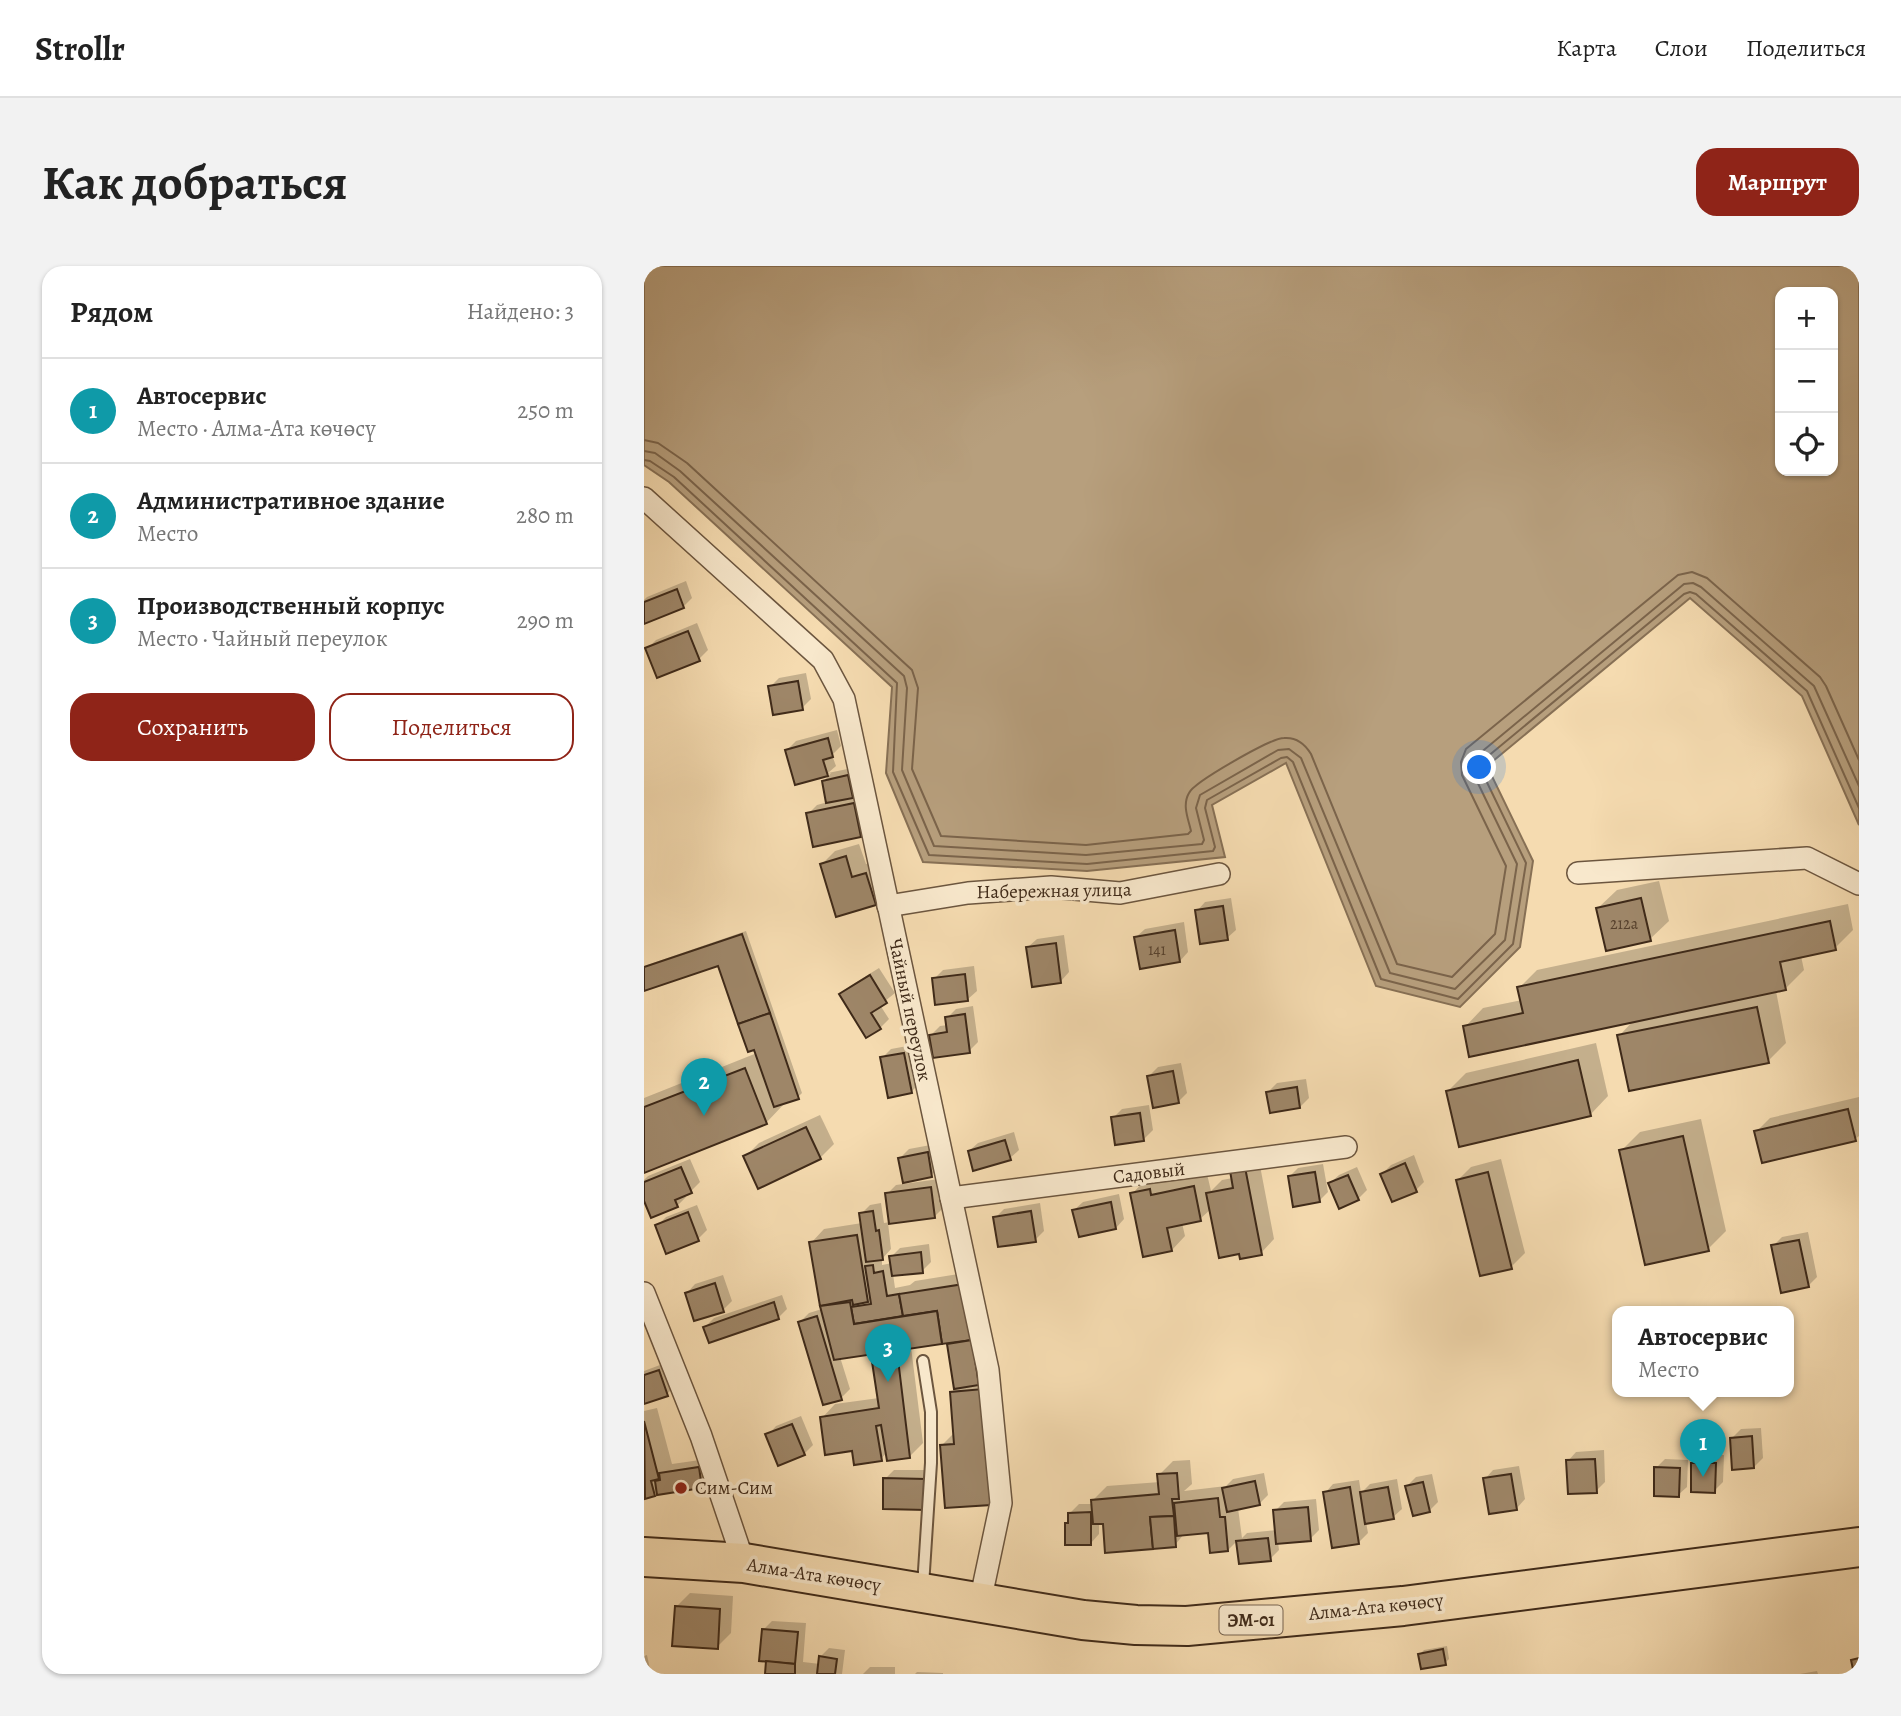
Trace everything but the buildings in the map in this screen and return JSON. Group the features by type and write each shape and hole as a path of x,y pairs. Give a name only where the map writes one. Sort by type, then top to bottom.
{"highway":[{"name":"Алма-Ата көчөсү","path":"644,1557 744,1563 1083,1620 1187,1626 1403,1606 1859,1547"}],"street":[{"name":"Чайный переулок","path":"644,498 823,660 844,699 988,1370 1001,1503 980,1602"},
{"path":"1578,873 1807,858 1859,884"},
{"name":"Набережная улица","path":"888,906 968,893 1051,887 1119,893 1219,874"},
{"name":"Садовый","path":"951,1199 1346,1147"},
{"path":"644,1293 701,1436 744,1563"}],"lane":[{"path":"923,1362 931,1412 931,1463 923,1592"}],"water":[{"path":"644,266 1859,266 1859,825 1802,696 1690,598 1487,766 1533,861 1520,947 1460,1007 1376,986 1286,763 1212,805 1225,857 1087,871 923,862 886,773 892,687 669,482 644,465"}],"place":[{"name":"Административное здание","path":"704,1116"},
{"name":"Производственный корпус","path":"888,1382"},
{"name":"Автосервис","path":"1703,1477"},
{"name":"Сим-Сим","path":"681,1488"}]}
